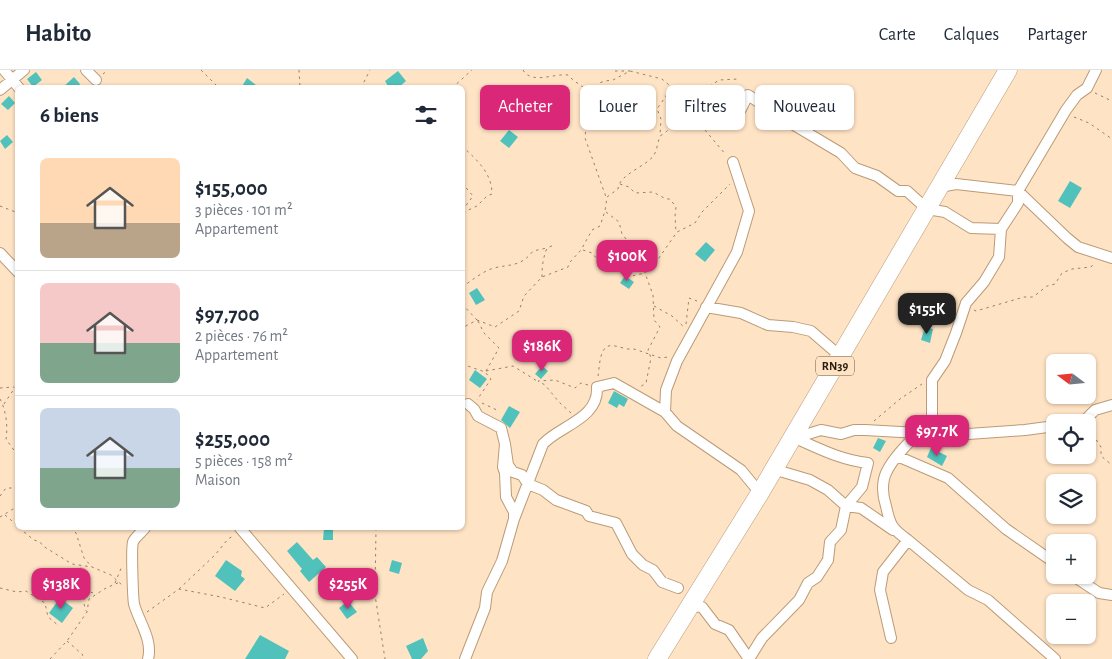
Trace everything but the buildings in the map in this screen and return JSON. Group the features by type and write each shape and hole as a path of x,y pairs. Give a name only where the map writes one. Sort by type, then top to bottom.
{"highway":[{"name":"RN39","path":"657,659 773,469 792,442 840,356 1008,70"}],"street":[{"path":"4,70 15,84"},
{"path":"0,90 15,84 24,70"},
{"path":"86,70 96,80"},
{"path":"894,530 882,494 884,477 897,456 919,432 932,422 932,380 945,361 966,303 984,282 998,256 1001,229 1018,203 1018,191 1065,112 1077,94 1087,88 1096,70"},
{"path":"745,101 748,95 841,153 855,168 877,176 898,191 907,191 927,209 946,212 971,228 1001,229"},
{"path":"665,412 666,390 680,355 737,252 749,210 734,167"},
{"path":"940,187 956,184 1018,191 1078,247 1112,258"},
{"path":"0,252 15,269"},
{"path":"706,307 741,313 768,325 811,330 840,356"},
{"path":"465,659 475,637 487,592 502,562 514,519 543,444 548,438 579,420 589,410 597,387 614,383 665,412 676,426 741,470 760,493"},
{"path":"468,404 478,416 502,428 508,465 513,472 522,475 528,484 543,490 556,500 586,511 589,516 616,523 632,554 643,565 653,570 662,582 678,588"},
{"path":"1091,414 1095,410 1112,405"},
{"path":"792,442 821,430 841,434 854,430 865,430 954,435 1046,427"},
{"path":"690,606 702,607 715,624 728,630 749,659 762,638 799,600 808,583 817,577 828,560 830,542 840,530 846,506 862,487 868,463 841,458 792,442"},
{"path":"505,444 502,467 505,473 506,497 514,512 514,519"},
{"path":"897,456 948,478 1006,529 1046,557"},
{"path":"773,469 810,480 828,490 846,506 862,508 908,540 968,590 988,600 1055,659"},
{"path":"143,530 133,542 134,604 140,616 150,650 148,659"},
{"path":"242,530 352,659"},
{"path":"891,638 880,590 883,572 908,540"},
{"path":"1085,584 1098,593 1112,595"}],"path":[{"path":"201,70 216,85"},
{"path":"299,70 300,85"},
{"path":"362,85 370,70"},
{"path":"455,85 472,70"},
{"path":"523,70 534,78 568,74 574,82 581,85"},
{"path":"607,197 618,189 618,184 624,177 654,155 660,136 660,119 657,109 668,93 669,85 662,79 630,71 615,71"},
{"path":"599,85 630,71"},
{"path":"711,85 718,80 739,79"},
{"path":"1087,88 1112,101"},
{"path":"1065,112 1089,123 1112,139"},
{"path":"465,326 477,320 495,327 519,311 524,296 542,277 568,267 581,250 592,230 600,226 607,197 585,138 586,130"},
{"path":"660,136 670,130"},
{"path":"581,250 592,253 605,268 632,276 646,273 654,265 677,232 695,223 702,212 726,190 734,167 705,130"},
{"path":"465,149 484,169 492,183 492,194 476,206 465,211"},
{"path":"618,184 629,187 635,193 654,192 666,199 670,199 676,207 677,232"},
{"path":"465,187 473,196 465,208"},
{"path":"0,206 15,212"},
{"path":"605,211 619,222 622,234 630,244 646,273 653,295 654,320 660,327 648,350 651,358 646,383 630,393"},
{"path":"465,286 493,268 519,263 527,259 533,251 554,245"},
{"path":"542,277 542,262 547,248"},
{"path":"966,303 976,312 1024,297 1033,297 1047,286 1055,284 1062,273 1092,267 1099,255"},
{"path":"692,333 686,324 689,298 695,299 706,307"},
{"path":"654,305 672,316 692,333"},
{"path":"465,307 499,348 485,372"},
{"path":"538,381 555,380 575,388 581,383 597,387 602,351 611,345 661,358 674,354 680,355"},
{"path":"465,365 485,372 491,379 477,400 499,411"},
{"path":"485,372 512,366 546,385 559,402 579,420"},
{"path":"865,430 900,399 918,386 932,380"},
{"path":"0,388 15,387"},
{"path":"3,405 15,387"},
{"path":"0,399 3,405 7,431 6,439 15,452"},
{"path":"1096,439 1101,447 1100,456 1112,465"},
{"path":"0,496 6,488 15,488"},
{"path":"0,517 15,508"},
{"path":"4,515 15,524"},
{"path":"22,530 72,564 111,574 134,599"},
{"path":"72,530 76,533 84,558 92,568"},
{"path":"140,616 178,589 215,556 228,539 240,530"},
{"path":"376,530 375,595 385,659"},
{"path":"68,588 82,566"},
{"path":"50,659 67,641 87,612 89,599 120,582"},
{"path":"0,588 17,592 26,591 45,603 48,617 59,626"},
{"path":"32,595 57,588 84,590 97,594"},
{"path":"178,589 265,608 292,588"},
{"path":"84,590 84,604 87,612"},
{"path":"67,641 83,656 82,659"}]}
